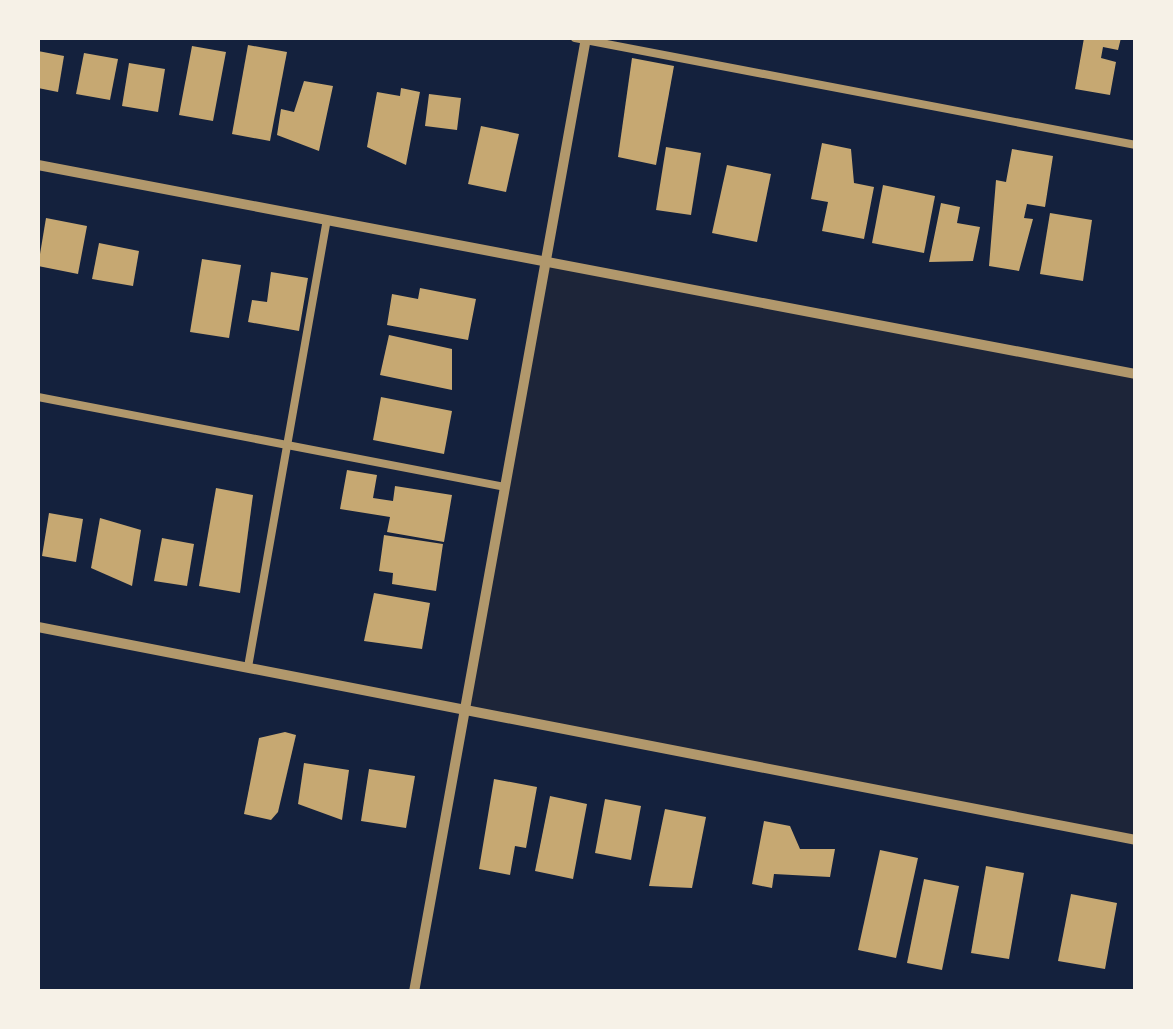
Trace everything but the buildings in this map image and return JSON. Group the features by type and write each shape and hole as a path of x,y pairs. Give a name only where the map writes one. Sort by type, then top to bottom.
{"street":[{"path":"414,992 546,260 582,38"},
{"path":"38,165 1136,374"},
{"path":"38,627 1136,840"}],"lane":[{"path":"582,38 1136,144"},
{"path":"248,667 327,220"},
{"path":"38,397 504,486"}],"shaded area":[{"path":"547,260 1135,374 1135,840 463,710"}]}
